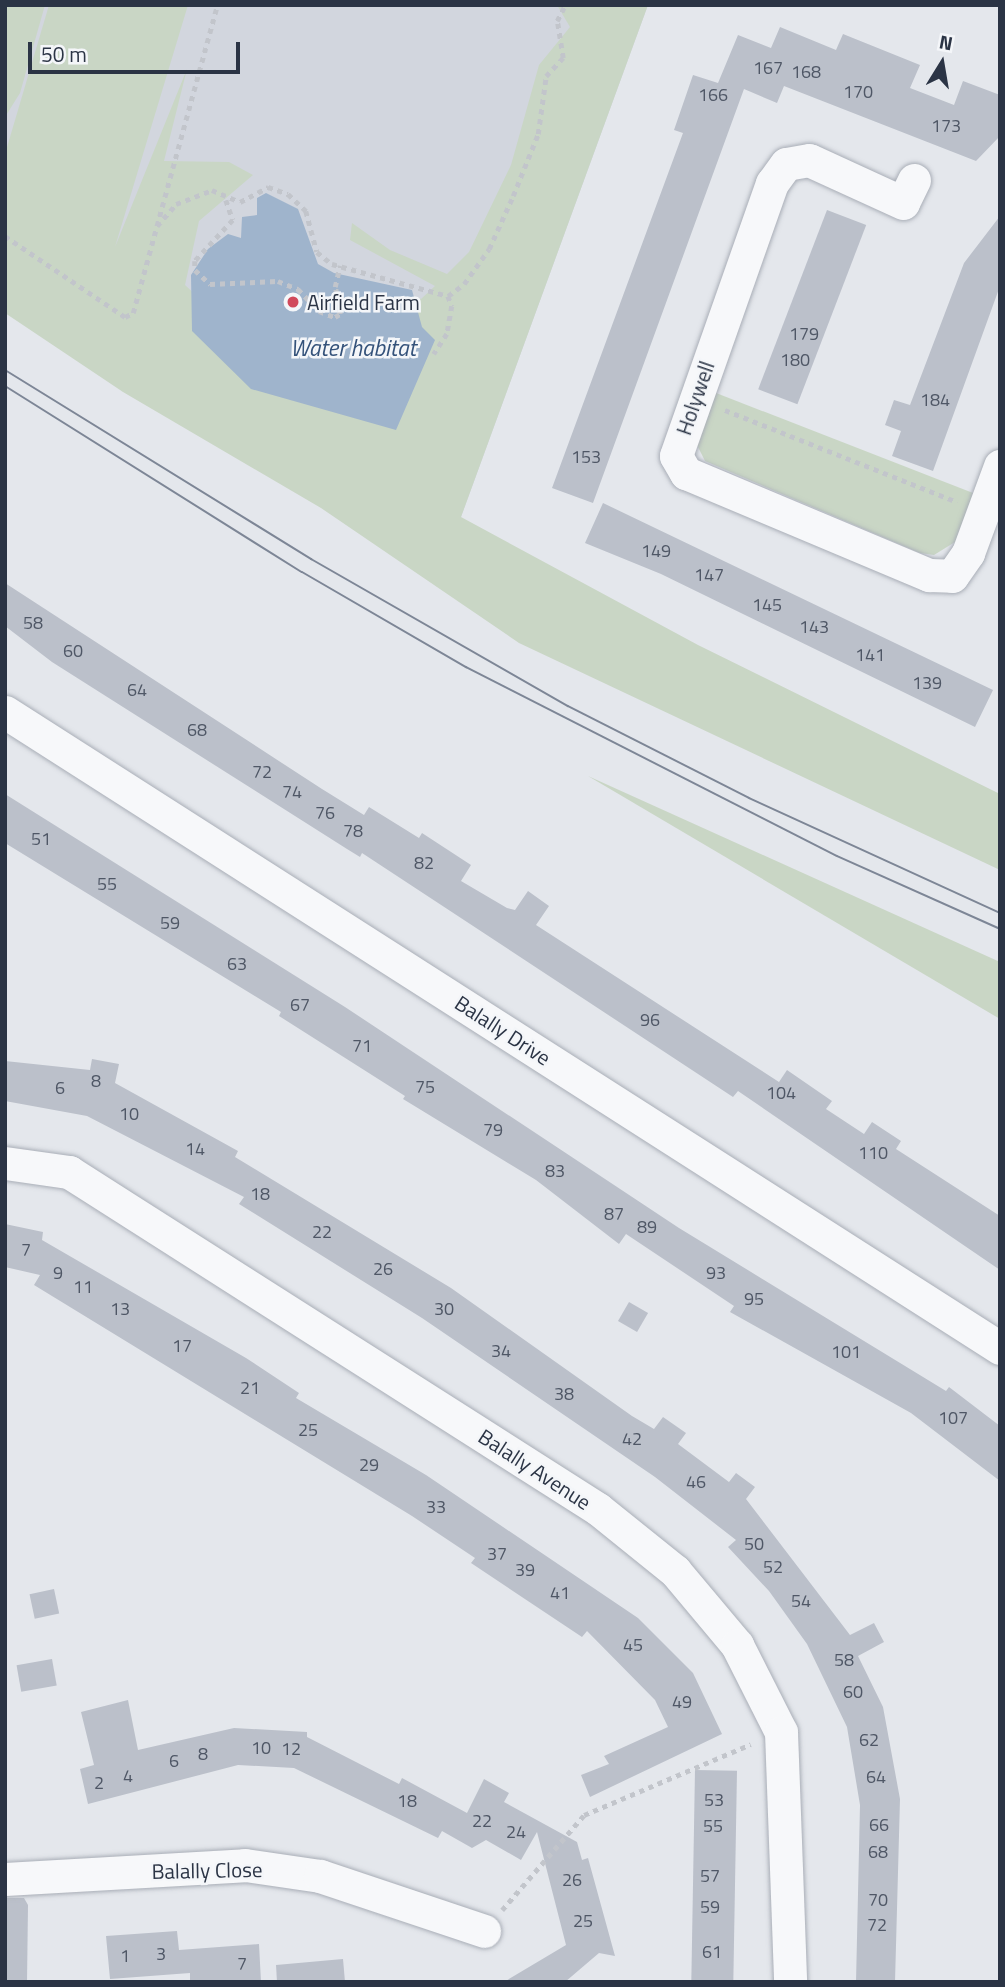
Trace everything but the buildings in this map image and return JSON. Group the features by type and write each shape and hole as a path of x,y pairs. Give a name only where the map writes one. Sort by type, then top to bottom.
{"street":[{"name":"Holywell","path":"914,180 904,203 809,160 786,164 772,183 676,456 686,473 929,575 953,576 968,553 1000,466"},
{"name":"Balally Drive","path":"5,712 1000,1349"},
{"name":"Balally Avenue","path":"5,1163 69,1172 598,1509 675,1571 737,1646 780,1732 790,1982"},
{"name":"Balally Close","path":"5,1879 245,1866 320,1876 484,1930"}],"path":[{"path":"5,236 125,317 138,297 154,229 217,5"},
{"path":"448,296 489,249 538,134 547,76 563,58 557,21 565,5"},
{"path":"154,229 190,197 212,190 225,199 240,202 268,187 288,194 306,211 317,252 340,266 448,296 453,306 447,334 435,354"},
{"path":"225,199 233,220 202,250 195,270 210,284 278,281 298,289 319,311 335,317 340,314 335,287 340,266"},
{"path":"695,396 805,445 983,512"},
{"path":"484,1930 584,1815 780,1732"}],"shaded area":[{"name":"Airfield Farm","path":"5,5 648,5 461,517 5,274"}],"green space":[{"path":"5,5 45,5 20,93 5,117"},
{"path":"49,5 188,5 115,247 187,69 164,161 229,162 253,175 199,221 185,285 251,346 395,290 421,299 435,286 350,240 352,223 390,250 447,274 469,252 511,165 539,65 570,27 557,5 648,5 461,517 698,645 1000,794 1000,870 519,643 321,508 123,392 5,313 5,154"},
{"path":"711,391 973,493 955,542 934,555 920,553 705,461 695,441"},
{"path":"588,776 1000,962 1000,1019"}],"water":[{"name":"Water habitat","path":"266,193 298,209 318,264 334,273 412,290 422,327 435,340 396,430 251,389 192,331 191,275 208,249 228,234 241,238 242,217 257,215 257,198"}],"tram line":[{"path":"5,370 311,559 568,706 749,798 1000,913"},
{"path":"5,386 302,572 466,667 837,856 1000,929"}],"place":[{"name":"Airfield Farm","path":"293,302"}]}
